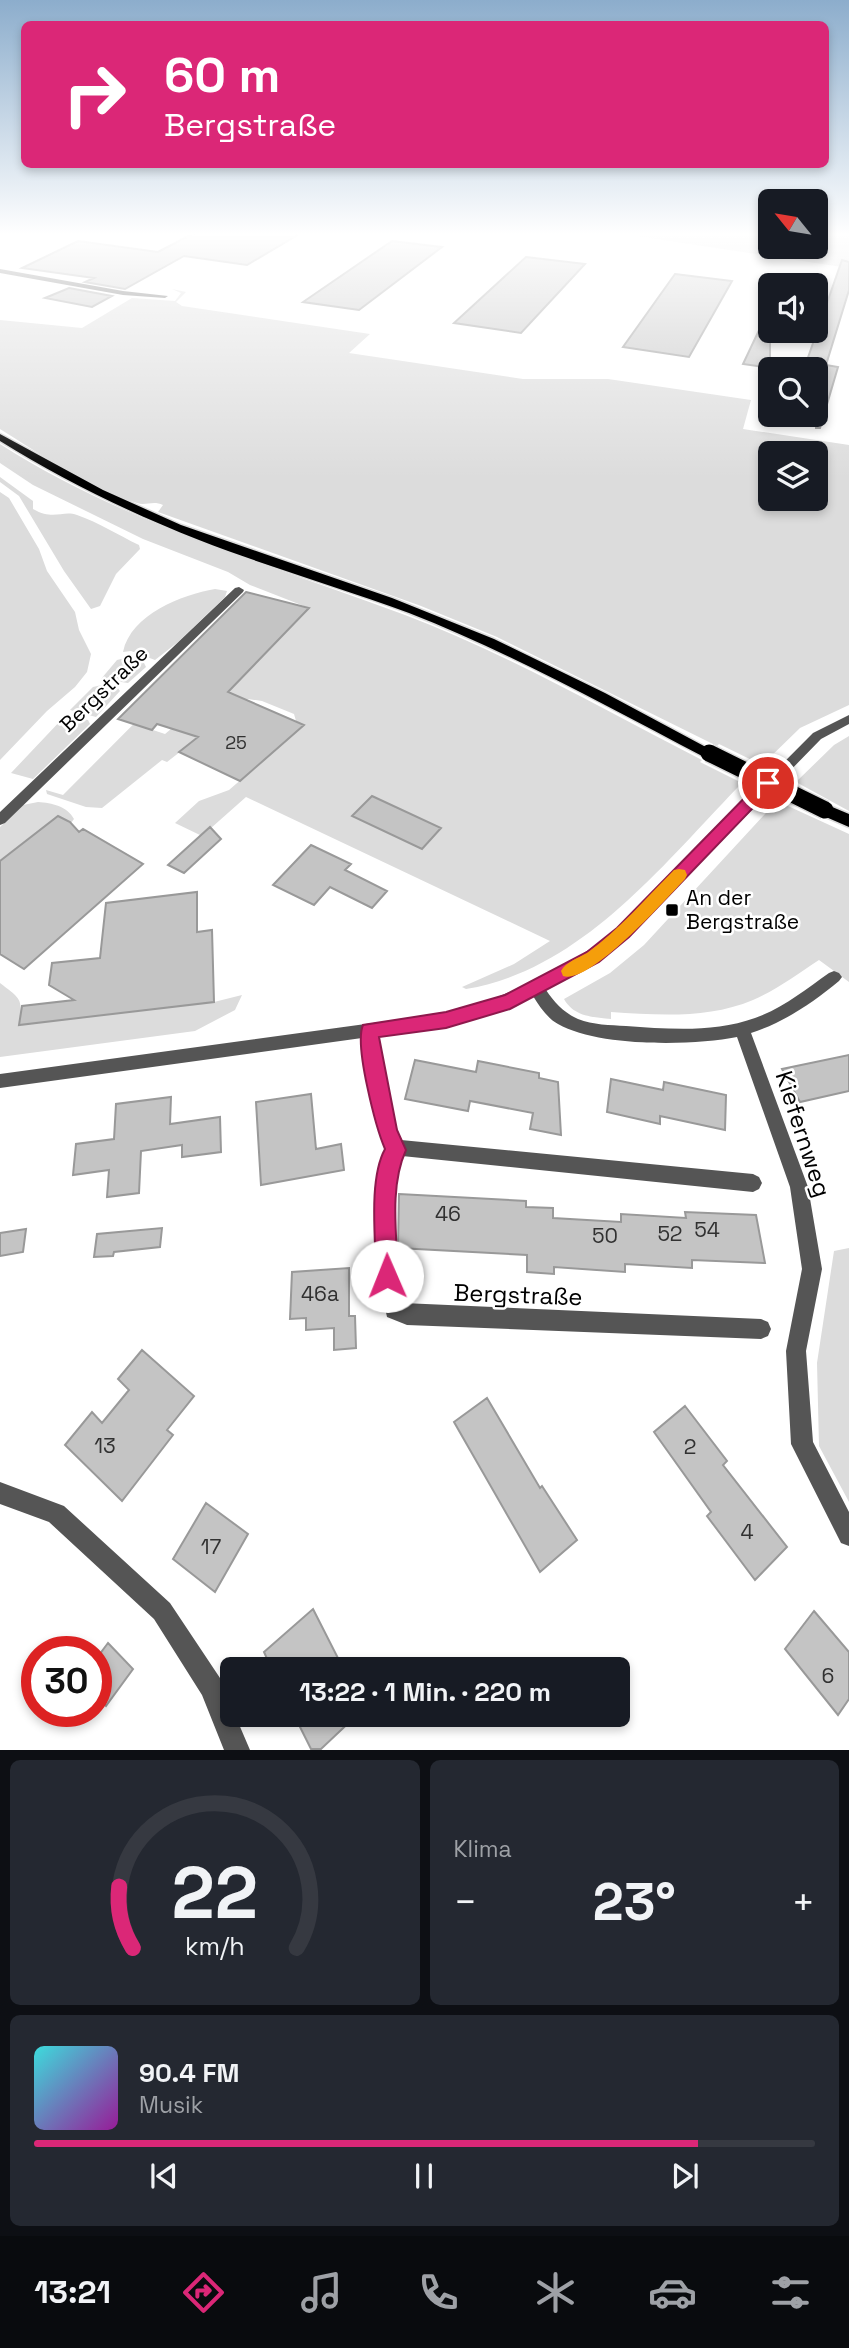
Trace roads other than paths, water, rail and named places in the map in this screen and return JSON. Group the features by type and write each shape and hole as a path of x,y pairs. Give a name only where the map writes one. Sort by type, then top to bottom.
{"main road":[{"path":"0,437 64,475 141,512 206,539 414,611 489,642 849,821"}],"street":[{"name":"Bergstraße","path":"0,820 239,590"},
{"path":"0,1081 446,1020 510,1001 593,957 623,933 817,736 849,719"},
{"path":"536,989 564,1020 596,1030 676,1037 707,1036 742,1030 772,1019 834,977"},
{"name":"Kiefernweg","path":"742,1030 799,1187 812,1269 796,1351 802,1444 849,1535"},
{"path":"370,1031 372,1056 387,1131 396,1150 403,1148 752,1183"},
{"name":"Bergstraße","path":"396,1150 390,1159 386,1202 387,1276 394,1310 407,1315 761,1329"},
{"path":"0,1493 56,1514 162,1611 211,1687 237,1749"}],"place":[{"name":"An der Bergstraße","path":"672,910"}]}
